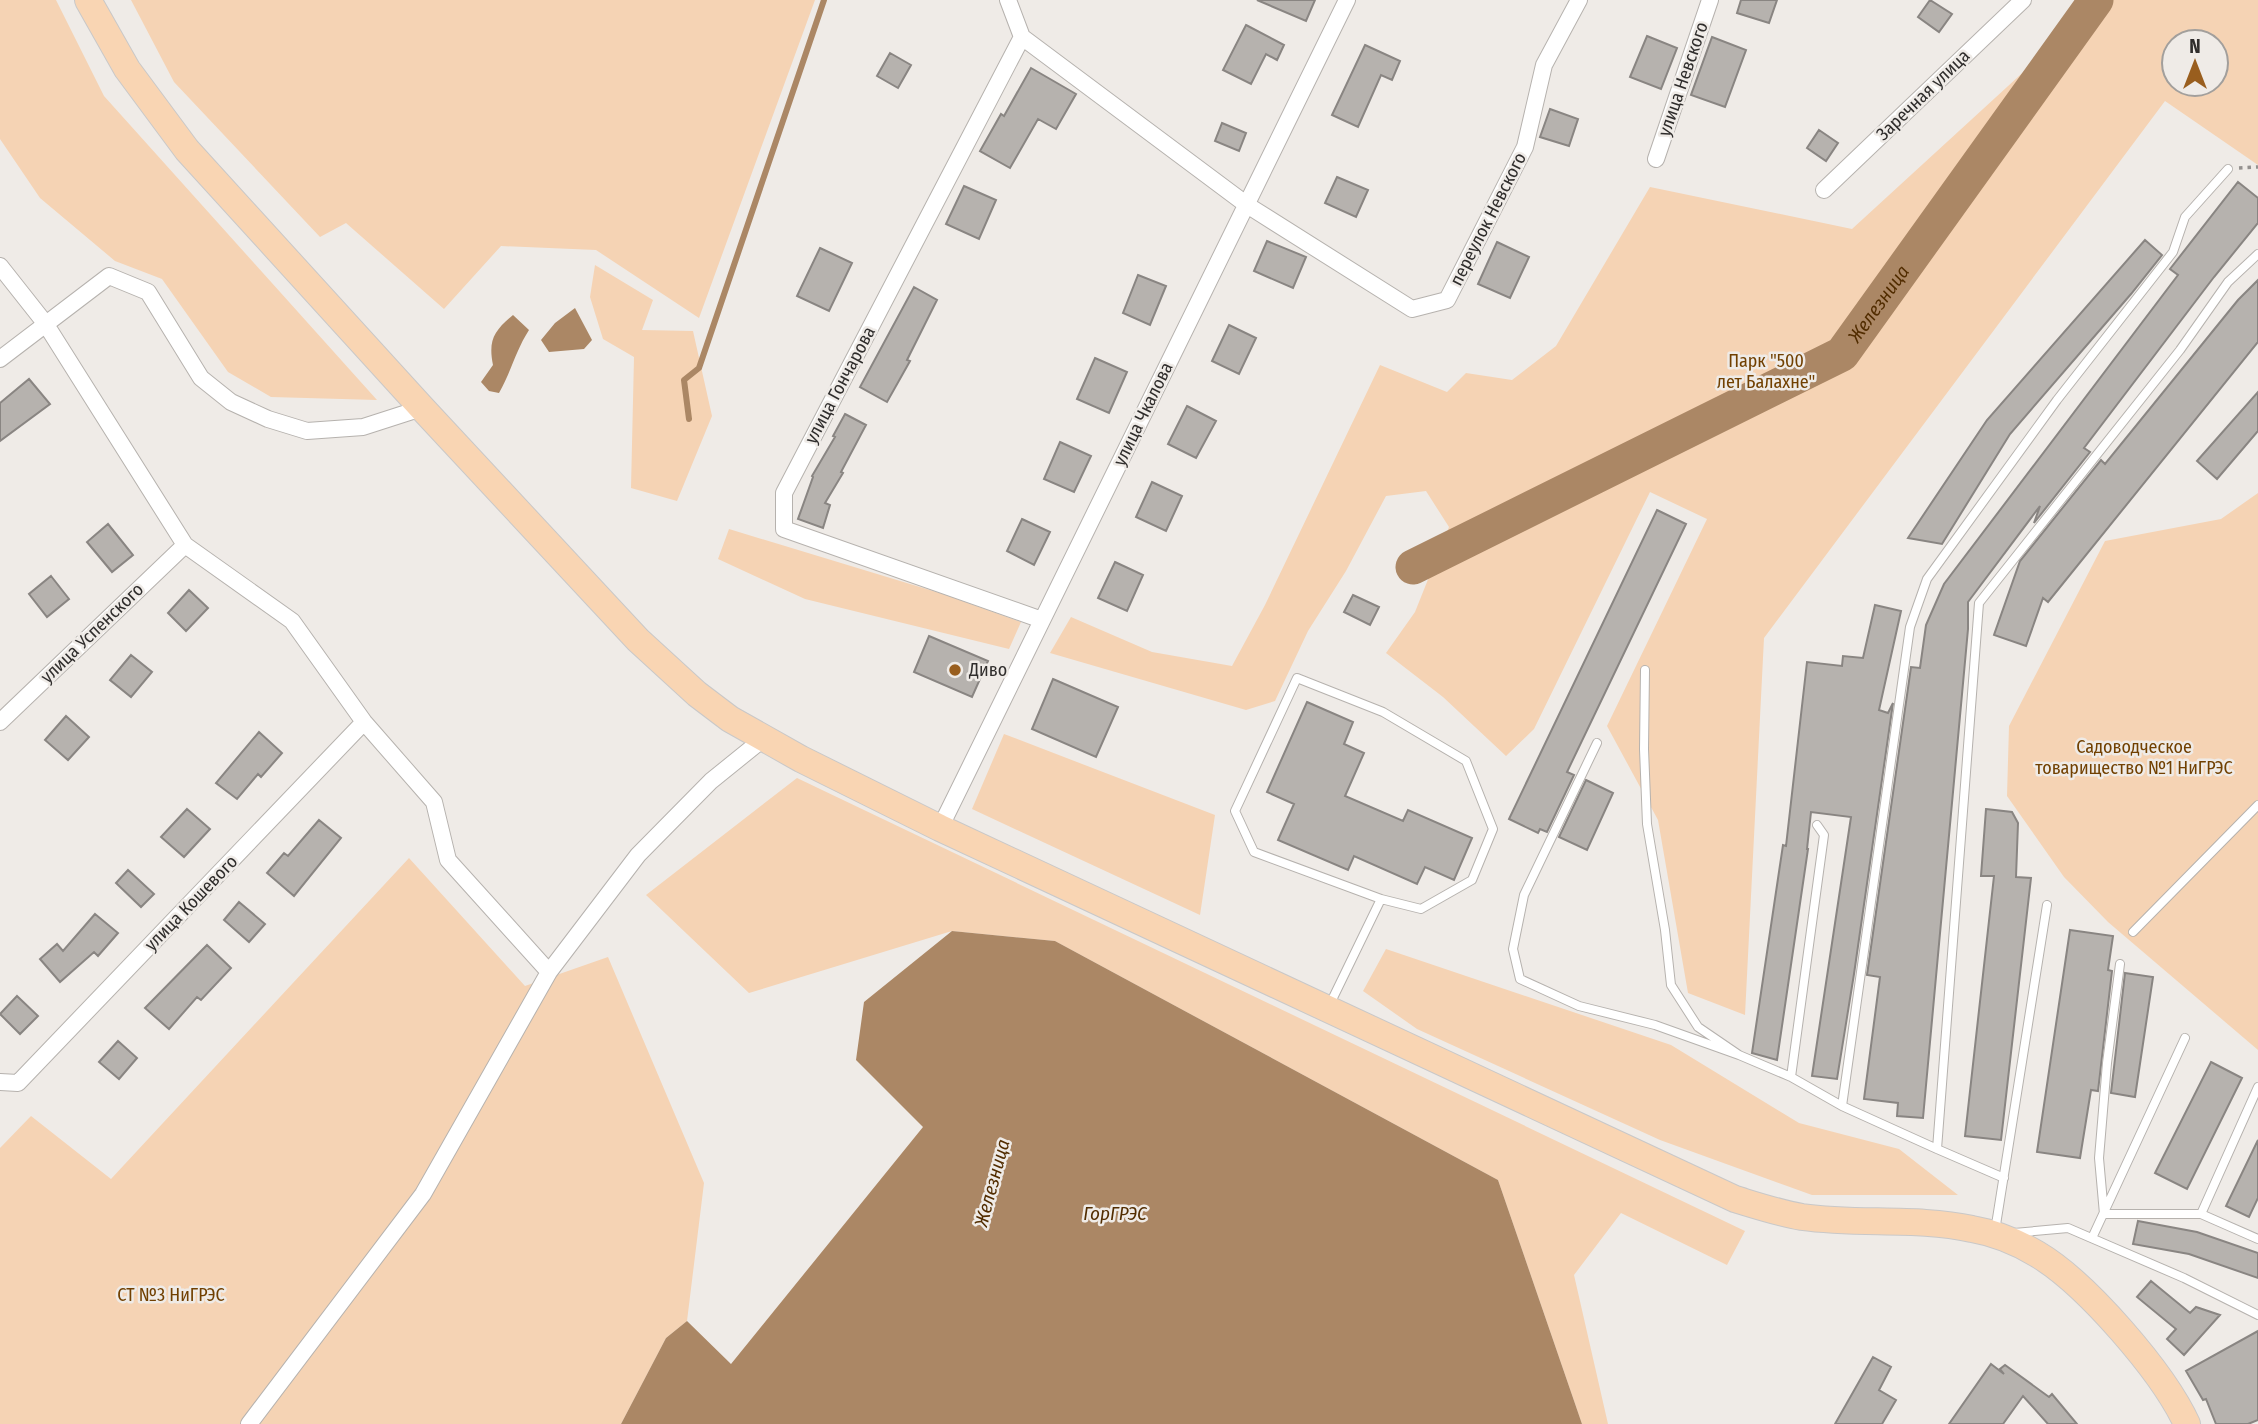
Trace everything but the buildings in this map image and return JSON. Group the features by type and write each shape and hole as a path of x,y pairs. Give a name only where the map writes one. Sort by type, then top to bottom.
{"main road":[{"path":"88,0 110,43 164,123 422,408 638,640 697,694 730,719 763,739 940,828 1735,1199 1803,1217 1944,1225 1994,1235 2039,1255 2070,1279 2140,1353 2165,1386 2187,1424"}],"street":[{"path":"1008,0 1021,37"},
{"name":"улица Чкалова","path":"940,828 1347,0"},
{"name":"переулок Невского","path":"1021,37 1247,205 1412,309 1447,299 1525,147 1544,65 1579,0"},
{"name":"улица Невского","path":"1656,159 1710,0"},
{"name":"Заречная улица","path":"1824,190 2023,0"},
{"name":"улица Гончарова","path":"1021,37 783,493 783,529 1042,620"},
{"path":"0,266 45,323 185,545 292,621 364,722 434,802 448,860 549,972"},
{"path":"0,359 109,276 148,292 201,378 231,402 268,419 307,431 363,427 422,408"},
{"name":"улица Успенского","path":"0,722 185,545"},
{"name":"улица Кошевого","path":"0,1082 18,1083 364,722"},
{"path":"249,1424 423,1194 549,972 638,855 711,781 763,739"}],"lane":[{"path":"1842,1106 1910,627 1927,579 2057,400 2173,252 2185,216 2228,169"},
{"path":"1937,1149 1979,603 2180,350 2228,282 2258,254"},
{"path":"1645,670 1647,824 1665,930 1671,985 1698,1027 1738,1055"},
{"path":"1297,678 1383,712 1466,761 1493,829 1472,880 1420,909 1381,899 1254,852 1236,811 1297,678"},
{"path":"1597,743 1524,895 1513,949 1520,979 1579,1006 1655,1025 1738,1055 1791,1077 1842,1106 2004,1178"},
{"path":"2133,932 2258,804"},
{"path":"1791,1077 1824,835 1817,825"},
{"path":"1327,1010 1381,899"},
{"path":"2047,905 1994,1235 2068,1228 2183,1278 2258,1315"},
{"path":"2104,1213 2099,1158 2107,1063 2120,964"},
{"path":"2092,1238 2185,1038"},
{"path":"2201,1214 2258,1087"},
{"path":"2104,1213 2201,1214 2258,1239"}],"green space":[{"path":"0,0 56,0 104,96 377,400 271,397 228,372 162,279 115,261 40,198 0,139"},
{"path":"131,0 815,0 699,318 596,250 501,246 444,309 346,223 320,237 174,82"},
{"name":"Парк \"500 лет Балахне\"","path":"2102,0 2258,0 2258,165 2165,101 1764,638 1745,1015 1688,993 1658,820 1607,726 1707,519 1650,492 1534,729 1506,756 1443,697 1386,653 1415,612 1449,527 1426,491 1386,496 1346,571 1308,631 1275,701 1246,710 1050,653 1071,617 1152,652 1232,666 1265,605 1380,365 1447,392 1466,373 1512,380 1556,346 1650,187 1852,229"},
{"path":"595,265 653,300 642,330 693,331 712,416 677,501 631,488 634,357 603,339 590,297"},
{"name":"Садоводческое товарищество №1 НиГРЭС","path":"2258,493 2258,1050 2108,922 2064,877 2007,796 2009,726 2105,541 2221,519"},
{"path":"729,529 943,594 1021,622 1009,649 805,599 718,559"},
{"path":"1004,734 1215,815 1200,915 972,809"},
{"path":"797,778 1745,1231 1727,1265 1621,1213 1574,1275 1608,1424 1582,1424 1498,1180 1055,941 952,931 749,993 646,895"},
{"name":"СТ №3 НиГРЭС","path":"409,858 525,986 608,957 704,1183 687,1321 666,1338 621,1424 0,1424 0,1148 31,1116 111,1179"},
{"path":"1386,949 1671,1045 1799,1123 1899,1149 1958,1195 1812,1195 1660,1140 1417,1029 1363,991"}],"water":[{"path":"575,308 592,340 584,349 549,352 541,340 555,323"},
{"path":"513,315 529,330 499,393 489,391 481,382 493,365 492,342 497,331"},
{"name":"ГорГРЭС","path":"952,931 1055,941 1498,1180 1582,1424 621,1424 666,1338 687,1321 731,1364 923,1127 856,1060 864,1002"}],"waterway":[{"path":"689,419 684,380 699,368 824,0"},
{"name":"Железница","path":"1413,567 1842,354 2096,0"}],"place":[{"name":"Диво","path":"955,670"}]}
